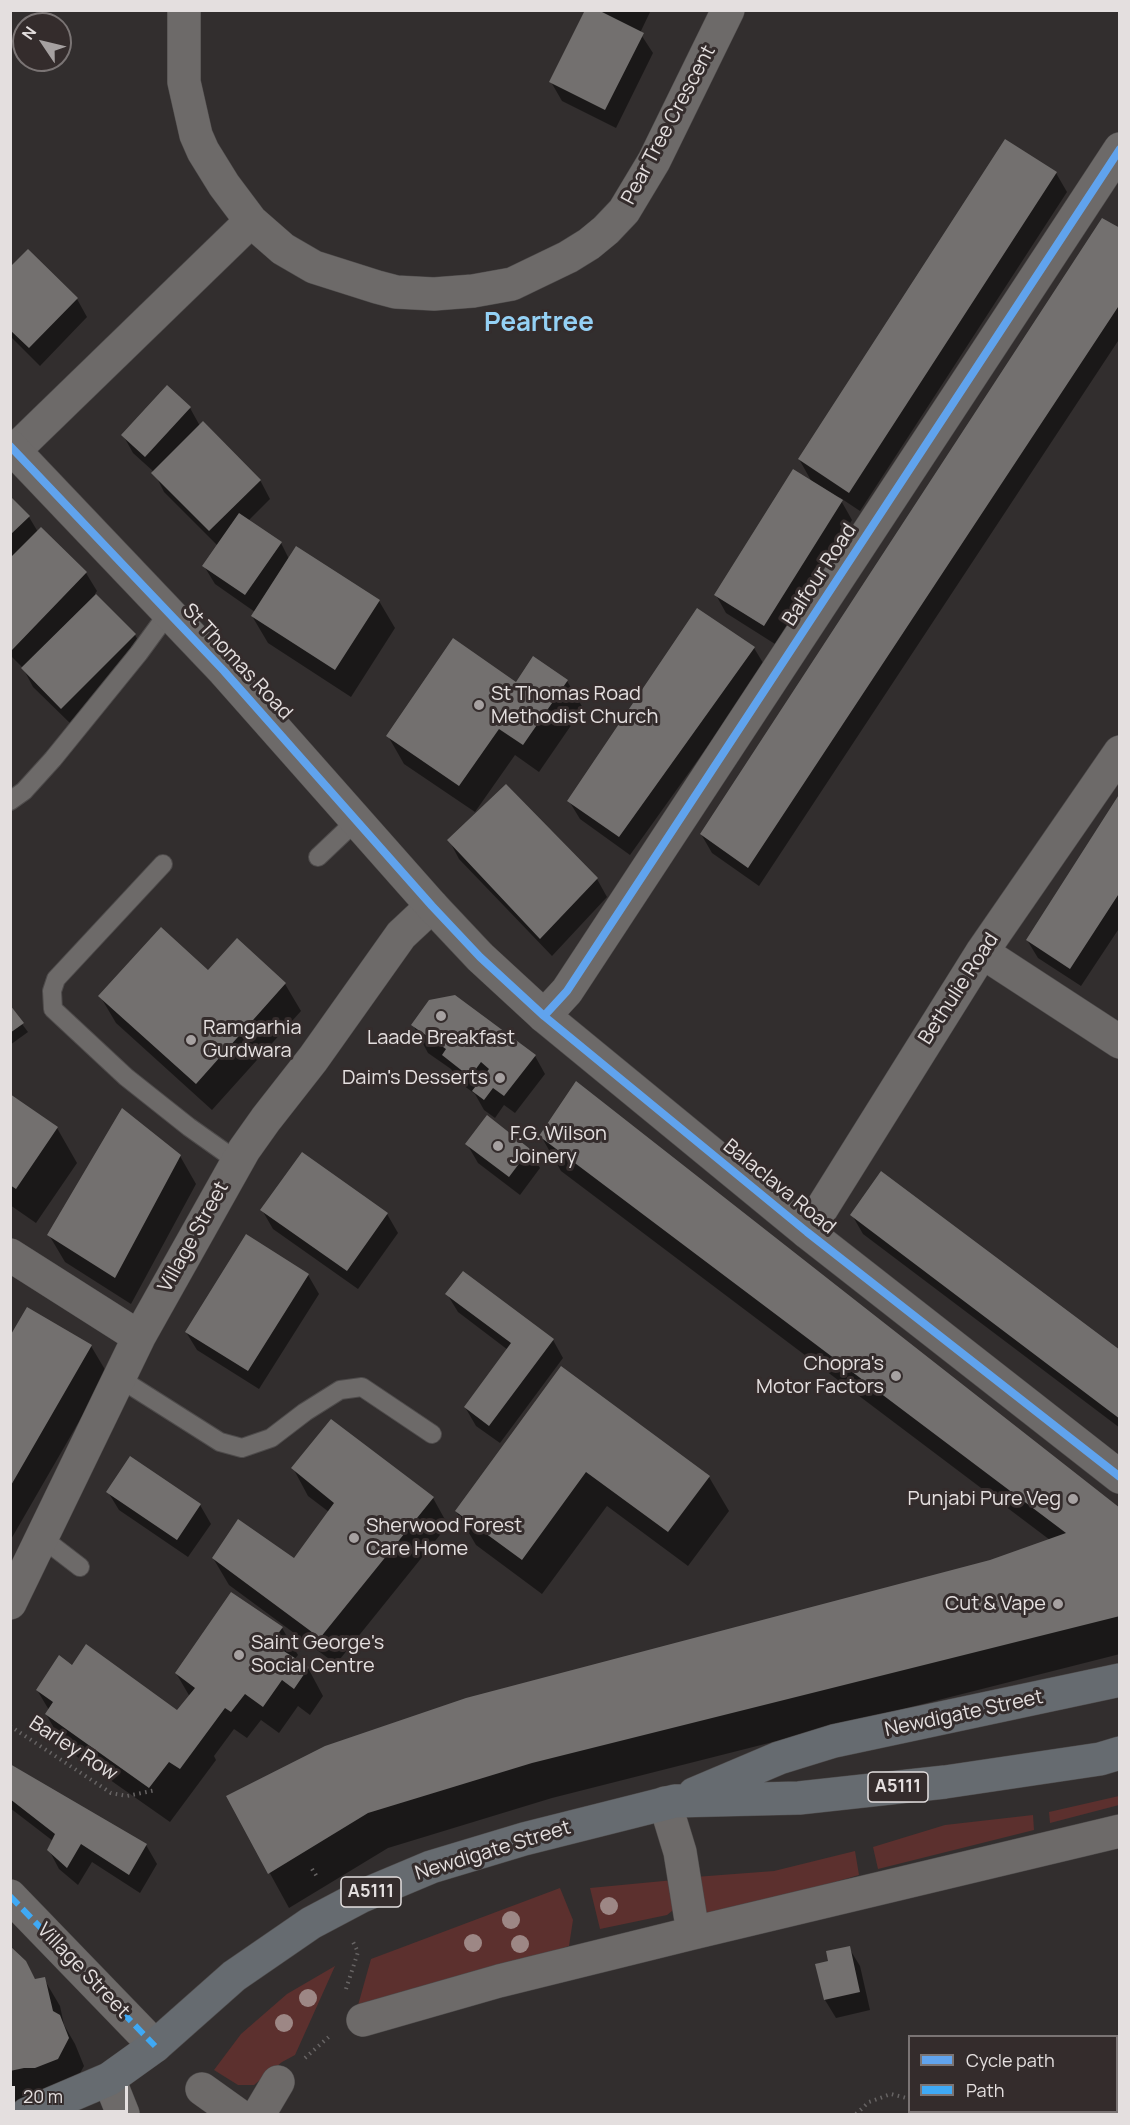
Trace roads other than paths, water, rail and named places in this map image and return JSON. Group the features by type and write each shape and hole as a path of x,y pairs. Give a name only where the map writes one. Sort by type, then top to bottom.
{"highway":[{"name":"Newdigate Street","path":"155,2046 234,1976 311,1923 336,1909 431,1867 524,1839 670,1802 779,1758 834,1741 1119,1680"},
{"name":"Newdigate Street","path":"670,1802 799,1798 945,1782 1100,1759 1119,1753"},
{"name":"A5111","path":"27,2115 109,2079 155,2046"}],"street":[{"name":"Pear Tree Crescent","path":"183,10 184,82 196,135 224,186 251,221 283,249 314,267 356,282 396,292 434,294 473,291 512,284 589,244 624,211 654,161 728,10"},
{"name":"Balfour Road","path":"544,1016 574,981 1115,167"},
{"path":"13,448 251,221"},
{"name":"St Thomas Road","path":"13,448 169,612 432,906"},
{"name":"Bethulie Road","path":"807,1232 982,952 1119,752"},
{"name":"Balaclava Road","path":"432,906 480,957 544,1016 807,1232 1119,1477"},
{"name":"Village Street","path":"10,1603 139,1337 237,1161 401,935 432,906"},
{"path":"982,952 1119,1042"},
{"path":"10,1255 139,1337"},
{"path":"670,1802 693,1933"},
{"path":"349,2022 500,1981 693,1933 1119,1832"},
{"name":"Village Street","path":"10,1896 155,2046"},
{"path":"109,2079 123,2115"},
{"path":"259,2115 278,2082"},
{"path":"202,2089 237,2115"}],"lane":[{"path":"10,801 24,791 53,759 139,653 169,612"},
{"path":"318,857 357,820"},
{"path":"163,864 56,980 51,991 53,1009 126,1077 189,1127 237,1161"},
{"path":"119,1378 220,1442 242,1448 271,1438 340,1389 362,1387 432,1434"},
{"path":"41,1537 80,1567"}],"place":[{"name":"St Thomas Road Methodist Church","path":"479,705"},
{"name":"Laade Breakfast","path":"441,1016"},
{"name":"Ramgarhia Gurdwara","path":"191,1040"},
{"name":"Daim's Desserts","path":"500,1078"},
{"name":"F.G. Wilson Joinery","path":"498,1146"},
{"name":"Chopra's Motor Factors","path":"896,1376"},
{"name":"Punjabi Pure Veg","path":"1073,1499"},
{"name":"Sherwood Forest Care Home","path":"354,1538"},
{"name":"Cut & Vape","path":"1058,1604"},
{"name":"Saint George's Social Centre","path":"239,1655"}],"district":[{"name":"Peartree","path":"539,324"}]}
